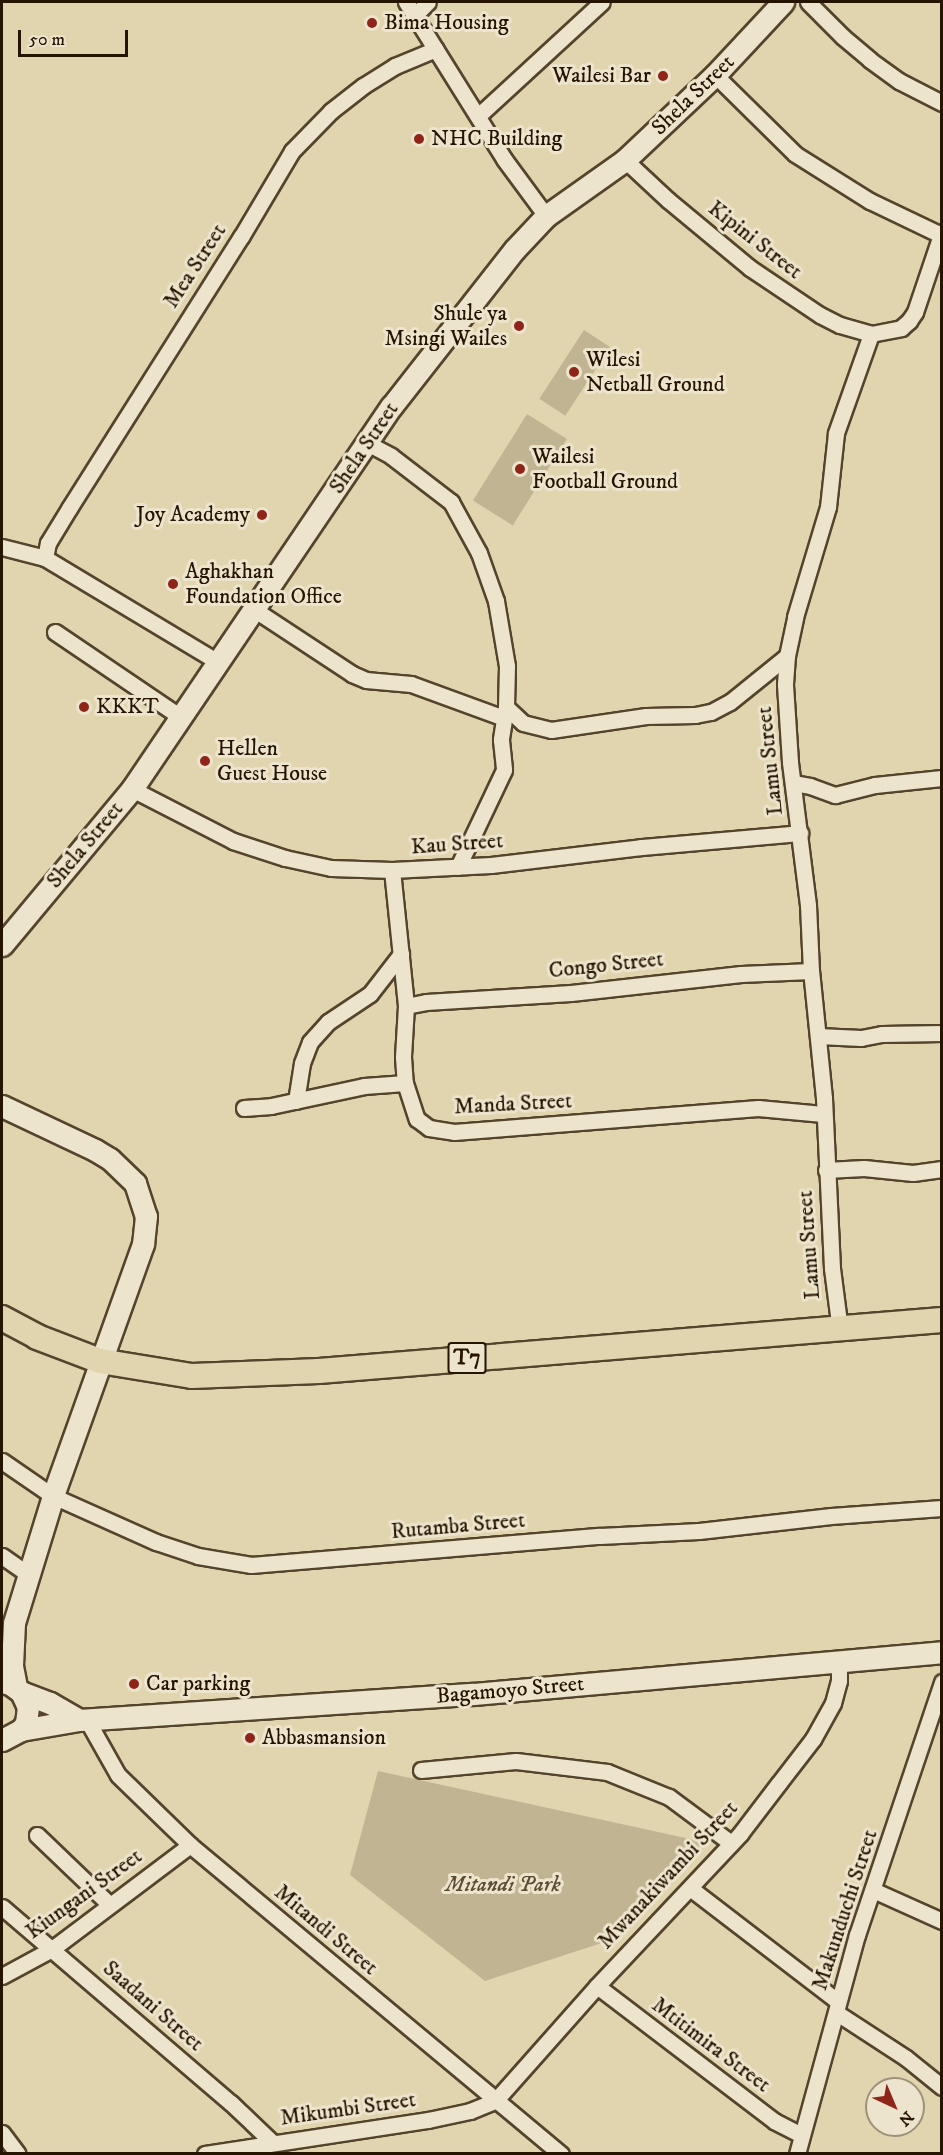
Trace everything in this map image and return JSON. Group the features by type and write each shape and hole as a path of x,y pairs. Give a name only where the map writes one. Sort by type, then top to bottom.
{"highway":[{"name":"T7","path":"2,1318 37,1337 100,1361 192,1376 242,1376 840,1330 942,1320"}],"main road":[{"name":"Shela Street","path":"2,945 132,789 220,663 367,443 456,323 516,249 546,216 625,160 715,75 783,2"},
{"path":"2,1106 95,1150 129,1177 141,1194 146,1216 143,1244 53,1496 14,1623 13,1687 28,1707 28,1715 21,1730"},
{"path":"2,1641 14,1623"},
{"name":"Bagamoyo Street","path":"2,1740 21,1730 83,1720 473,1694 942,1652"},
{"path":"13,1687 83,1720"}],"street":[{"path":"406,2 504,159 546,216"},
{"path":"415,15 428,2"},
{"path":"478,116 602,2"},
{"path":"808,2 870,60 899,81 942,104"},
{"name":"Mea Street","path":"45,558 48,543 241,237 292,151 331,111 363,86 395,66 436,49"},
{"path":"715,75 795,153 870,201 941,234 915,312 909,321 901,328 871,334"},
{"name":"Kipini Street","path":"625,160 668,200 750,268 820,315 840,325 871,334"},
{"name":"Lamu Street","path":"840,1330 832,1268 808,905 787,725 787,656 805,579 828,507 836,433 871,334"},
{"path":"367,443 391,456 451,502 479,553 496,601 507,666 505,713 501,740 503,776 458,867"},
{"path":"2,547 45,558 220,663"},
{"path":"255,610 352,674 366,680 411,684 505,713 523,723 551,730 646,716 695,715 711,712 730,702 787,656"},
{"path":"55,632 182,718"},
{"path":"793,783 835,795 875,785 942,778"},
{"name":"Kau Street","path":"132,789 233,841 285,858 331,868 392,870 458,867 800,833"},
{"name":"Manda Street","path":"392,870 406,1006 403,1057 405,1083 417,1119 429,1128 454,1132 758,1108 823,1114"},
{"path":"296,1101 302,1063 310,1042 328,1022 370,994 401,954"},
{"name":"Congo Street","path":"406,1006 426,1002 571,993 741,974 811,971"},
{"path":"818,1036 861,1038 882,1034 942,1033"},
{"path":"244,1108 258,1108 364,1086 405,1083"},
{"path":"826,1170 864,1168 914,1173 942,1169"},
{"name":"Rutamba Street","path":"2,1461 53,1496 177,1549 228,1563 251,1565 600,1536 699,1531 831,1516 942,1508"},
{"path":"2,1556 29,1575"},
{"name":"Mwanakiwambi Street","path":"495,2101 597,1986 731,1843 813,1739 833,1704 839,1681 838,1660"},
{"name":"Makunduchi Street","path":"801,2147 837,2007 942,1682"},
{"name":"Mitandi Street","path":"83,1720 118,1775 190,1845 561,2154"},
{"path":"421,1770 516,1761 607,1772 669,1797 731,1843"},
{"path":"37,1835 110,1905"},
{"name":"Kiungani Street","path":"2,1976 52,1948 190,1845"},
{"path":"690,1888 837,2007 942,2087"},
{"path":"873,1890 942,1922"},
{"name":"Saadani Street","path":"2,1908 52,1948 231,2103 272,2142"},
{"name":"Mtitimira Street","path":"597,1986 774,2121 801,2147"},
{"name":"Mikumbi Street","path":"205,2154 428,2120 470,2111 495,2101"},
{"path":"2,2133 18,2154"}],"green space":[{"name":"Wilesi Netball Ground","path":"584,330 610,347 565,416 539,399"},
{"name":"Wailesi Football Ground","path":"527,414 567,439 513,525 473,501"},
{"name":"Mitandi Park","path":"378,1771 704,1842 620,1937 485,1981 350,1875"}],"place":[{"name":"Bima Housing","path":"372,23"},
{"name":"Wailesi Bar","path":"663,76"},
{"name":"NHC Building","path":"419,139"},
{"name":"Shule ya Msingi Wailes","path":"519,326"},
{"name":"Wilesi Netball Ground","path":"574,372"},
{"name":"Wailesi Football Ground","path":"520,469"},
{"name":"Joy Academy","path":"262,515"},
{"name":"Aghakhan Foundation Office","path":"173,584"},
{"name":"KKKT","path":"84,707"},
{"name":"Hellen Guest House","path":"205,761"},
{"name":"Car parking","path":"134,1684"},
{"name":"Abbasmansion","path":"250,1738"}]}
